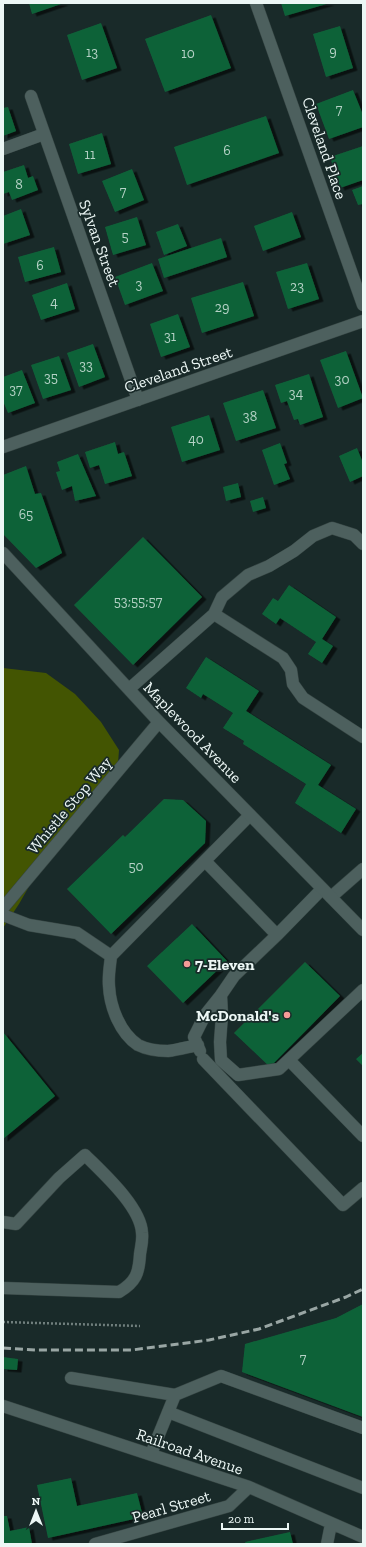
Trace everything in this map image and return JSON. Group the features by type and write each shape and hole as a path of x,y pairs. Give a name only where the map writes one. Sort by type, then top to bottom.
{"street":[{"name":"Cleveland Place","path":"256,3 363,305"},
{"name":"Sylvan Street","path":"31,96 138,400"},
{"path":"3,149 44,134"},
{"name":"Cleveland Street","path":"3,447 363,321"},
{"path":"129,690 214,614 222,597 248,574 269,566 294,551 313,536 332,528 354,535 363,544"},
{"name":"Maplewood Avenue","path":"3,553 159,722 363,930"},
{"path":"214,614 283,658 291,670 293,684 303,698 363,737"},
{"name":"Whistle Stop Way","path":"3,908 159,722"},
{"path":"198,1045 168,1051 153,1050 139,1045 127,1036 111,1002 109,976 111,956 250,815"},
{"path":"205,861 277,935"},
{"path":"363,869 327,893 277,935 234,976 205,1015 194,1037 203,1059 343,1205 363,1188"},
{"path":"3,915 29,925 77,933 111,956"},
{"path":"203,1059 221,1060 238,1076 279,1069 363,990"},
{"path":"221,995 221,1060"},
{"path":"289,1060 363,1136"},
{"path":"3,1222 16,1224 59,1178 85,1155 125,1198 138,1216 142,1232 137,1274 130,1285 119,1292 3,1288"},
{"path":"71,1378 175,1395 221,1376 363,1428"},
{"path":"151,1454 175,1395"},
{"name":"Railroad Avenue","path":"3,1406 249,1487 363,1537"},
{"path":"168,1412 363,1488"},
{"name":"Pearl Street","path":"95,1544 229,1506 249,1487"},
{"path":"326,1544 331,1524"}],"path":[{"path":"3,1322 140,1326"}],"green space":[{"path":"3,668 46,673 75,694 101,722 119,750 117,778 52,846 19,904 3,928"}],"building":[{"path":"29,3 64,3 32,14"},
{"path":"281,3 330,3 285,16"},
{"path":"211,15 231,68 165,92 145,39"},
{"path":"101,23 117,68 82,80 67,35"},
{"path":"340,26 353,68 326,77 313,34"},
{"path":"353,90 363,115 363,127 329,139 316,104"},
{"path":"8,107 16,131 3,136 3,108"},
{"path":"266,116 279,153 187,185 174,147"},
{"path":"102,133 111,164 78,174 69,144"},
{"path":"363,146 363,180 340,188 330,157"},
{"path":"24,165 28,178 33,176 38,190 12,200 9,192 3,194 3,172"},
{"path":"132,169 144,200 115,212 102,181"},
{"path":"363,186 363,204 358,205 352,190"},
{"path":"21,209 30,235 3,244 3,216"},
{"path":"292,212 301,237 263,251 254,226"},
{"path":"137,217 146,245 113,255 105,227"},
{"path":"178,224 187,246 164,255 156,232"},
{"path":"221,238 227,257 164,278 158,259"},
{"path":"54,247 61,272 25,282 18,257"},
{"path":"152,263 163,291 125,305 115,277"},
{"path":"307,263 319,299 288,309 276,272"},
{"path":"243,282 254,316 202,333 191,298"},
{"path":"67,283 75,309 41,320 32,295"},
{"path":"178,314 190,347 161,357 150,324"},
{"path":"93,344 105,377 79,387 67,353"},
{"path":"346,351 363,398 338,408 320,360"},
{"path":"59,356 71,390 43,399 31,365"},
{"path":"22,370 35,403 8,413 3,401 3,377"},
{"path":"309,374 323,417 300,425 298,419 294,420 287,401 281,403 275,385"},
{"path":"263,390 276,428 236,441 223,403"},
{"path":"209,415 220,450 182,462 171,427"},
{"path":"115,442 118,454 124,452 132,476 105,484 99,465 90,468 85,452"},
{"path":"280,443 287,463 284,464 290,479 274,485 262,450"},
{"path":"357,448 363,463 363,476 350,482 339,456"},
{"path":"78,454 96,496 75,501 72,486 62,490 56,472 60,471 57,462"},
{"path":"26,466 35,494 41,493 62,553 36,568 3,534 3,475"},
{"path":"238,483 241,497 226,501 223,487"},
{"path":"263,497 266,508 253,512 250,501"},
{"path":"143,537 202,597 133,665 74,605"},
{"path":"289,585 336,617 322,639 333,646 322,663 308,654 316,642 280,618 276,624 262,614 273,598 278,601"},
{"path":"206,657 259,691 246,711 331,765 318,785 356,809 341,833 295,803 306,784 243,744 244,741 223,728 233,713 203,694 201,698 186,688"},
{"path":"164,799 183,800 206,821 205,843 111,934 67,889 123,835 125,837"},
{"name":"7-Eleven","path":"192,924 227,961 183,1003 147,966"},
{"name":"McDonald's","path":"305,962 340,996 270,1067 234,1033"},
{"path":"3,1032 55,1096 3,1139"},
{"path":"363,1053 363,1066 356,1059"},
{"path":"363,1304 363,1417 242,1372 245,1344 336,1318"},
{"path":"3,1357 18,1359 17,1370 3,1369"},
{"path":"71,1478 77,1506 137,1493 143,1517 48,1538 37,1485"},
{"path":"3,1516 7,1516 10,1531 29,1527 32,1544 3,1544"},
{"path":"290,1532 293,1544 246,1544 245,1542"}],"railway":[{"path":"3,1348 36,1350 132,1350 209,1340 259,1329 346,1297 363,1289"}],"place":[{"name":"7-Eleven","path":"187,964"},
{"name":"McDonald's","path":"287,1015"}]}
